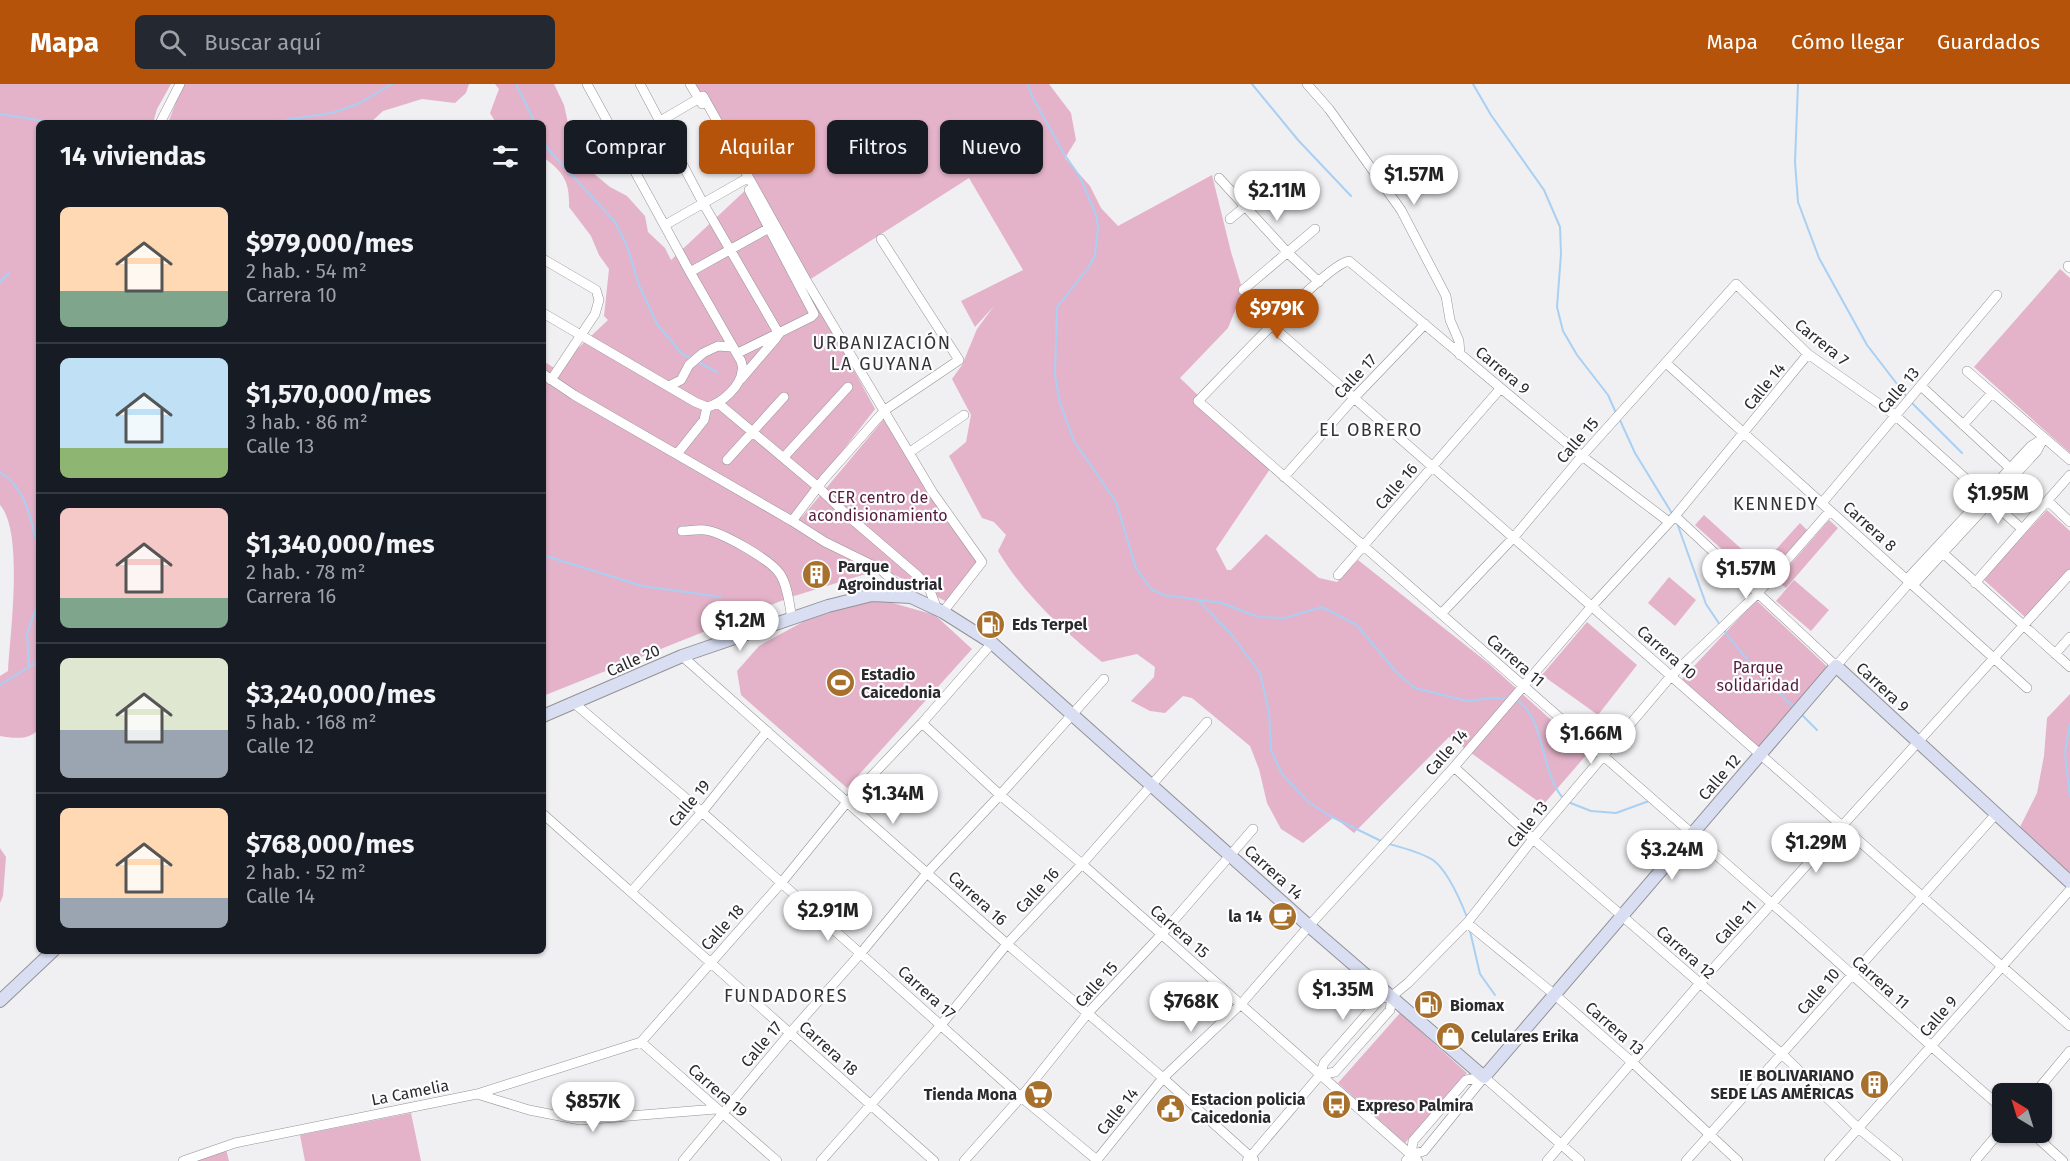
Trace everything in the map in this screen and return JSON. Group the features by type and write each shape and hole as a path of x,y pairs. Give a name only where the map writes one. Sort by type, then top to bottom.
{"main road":[{"name":"Calle 20","path":"546,715 682,656 828,606 872,595 911,597 940,611"},
{"name":"Carrera 14","path":"940,611 992,643 1309,926 1484,1077"},
{"name":"Carrera 9","path":"1836,666 2070,882"},
{"name":"Calle 12","path":"1484,1077 1836,666"},
{"path":"0,1001 50,954"}],"street":[{"path":"162,120 180,84"},
{"path":"587,84 607,120"},
{"path":"640,84 659,120"},
{"path":"690,84 744,180 814,314 779,334 735,350 718,346"},
{"path":"1307,84 1329,109 1401,210 1446,296 1450,320 1459,341 1460,355"},
{"path":"662,120 703,96 806,280 933,493 982,562 940,611 929,588 918,576 784,457 718,403"},
{"path":"687,172 729,250 779,334"},
{"path":"637,174 735,350 742,372 739,381"},
{"path":"1219,178 1287,252 1319,282 1272,326"},
{"path":"665,225 744,180"},
{"path":"1230,219 1273,183"},
{"path":"690,272 769,228"},
{"path":"1244,290 1315,229"},
{"path":"792,521 818,487 885,410 959,360 880,239"},
{"path":"546,261 596,290 599,300 595,314 547,377 825,542 880,569 911,597"},
{"name":"Carrera 9","path":"1319,282 1339,264 1349,261 1582,456 1672,519 1758,593 1836,666"},
{"name":"Carrera 7","path":"1736,284 1809,354 1896,416 2022,529"},
{"name":"Calle 15","path":"1441,614 1514,537 1582,456 1736,284"},
{"name":"Calle 13","path":"1822,503 1997,295"},
{"path":"546,316 685,397 707,406 718,403 779,334"},
{"name":"Calle 17","path":"1284,477 1354,398 1425,324"},
{"name":"Carrera 10","path":"1272,326 2070,1026"},
{"name":"Carrera 11","path":"1272,326 1198,401 1602,757 1772,903 1931,1048 1992,1100"},
{"path":"669,386 681,380 689,365 696,358 718,346 724,333"},
{"name":"Calle 14","path":"1097,1161 1163,1078 1241,1004 1454,767 1592,606 1672,519 1809,354"},
{"name":"Carrera 8","path":"1666,363 2027,688"},
{"path":"1967,371 2070,460"},
{"path":"681,380 685,397"},
{"path":"1921,386 2010,468"},
{"path":"784,457 848,387"},
{"name":"Calle 16","path":"1338,575 1500,389"},
{"path":"1963,425 1992,393"},
{"path":"727,460 784,397"},
{"path":"677,454 704,420 707,406"},
{"path":"910,452 964,415"},
{"name":"Calle 12","path":"1910,582 1916,582 1943,553 2010,468 2031,446 2044,438"},
{"name":"Calle 12","path":"1836,666 1910,582 1910,576 2037,451 2044,438"},
{"path":"1975,583 2070,475"},
{"path":"2048,501 2070,522"},
{"name":"Calle 13","path":"1251,1160 1320,1075 1324,1064 1380,999 1392,996 1408,983 1467,923 1533,839 1671,676 1758,593 1830,511"},
{"path":"682,531 706,530 754,551 771,564 784,582 792,618"},
{"path":"1943,553 2070,668"},
{"name":"Calle 11","path":"1547,1161 1772,903 2069,576"},
{"path":"2055,654 2070,638"},
{"name":"Calle 18","path":"641,1041 782,882 847,802 922,723 992,643"},
{"name":"Carrera 16","path":"682,656 1006,944 1163,1078 1251,1160"},
{"name":"Calle 17","path":"683,1161 719,1112 861,953 927,873 1104,679"},
{"name":"Carrera 17","path":"574,704 702,812 1021,1097 1097,1161"},
{"name":"Calle 16","path":"820,1161 941,1024 1006,944 1082,864 1207,722"},
{"name":"Carrera 15","path":"922,723 1000,795 1241,1004 1412,1159"},
{"name":"Calle 19","path":"631,892 702,812 767,731"},
{"name":"Carrera 12","path":"1454,767 1533,839 1783,1055 1858,1128 1898,1161"},
{"name":"Calle 10","path":"1686,1161 1996,814"},
{"name":"Carrera 18","path":"546,817 934,1161"},
{"name":"Calle 15","path":"964,1161 1021,1097 1088,1013 1161,935 1253,829"},
{"name":"Calle 9","path":"1829,1161 2070,890"},
{"name":"Carrera 13","path":"1467,923 1633,1063 1708,1136 1738,1161"},
{"name":"Calle 13","path":"1320,1075 1335,1072 1390,1010 1392,996"},
{"name":"La Camelia","path":"183,1161 235,1143 477,1094 641,1041"},
{"name":"Carrera 19","path":"641,1041 777,1161"},
{"path":"2043,1083 2070,1051"},
{"name":"Calle 12","path":"1412,1159 1424,1151 1484,1077"},
{"name":"Calle 12","path":"1412,1159 1413,1141 1466,1080 1484,1077"},
{"name":"Carrera 14","path":"1484,1077 1580,1161"},
{"path":"477,1094 529,1110 580,1120 719,1112"},
{"path":"1975,1161 1992,1141"},
{"path":"2043,1143 2063,1161"}],"green space":[{"path":"0,84 171,84 157,109 154,120 36,120 36,732 21,738 0,736 0,676 8,671 14,560 12,537 7,518 0,505"},
{"path":"183,84 469,84 466,93 455,103 422,99 383,111 373,120 169,120"},
{"name":"CER centro de acondisionamiento","path":"495,84 554,84 564,105 567,120 564,120 564,174 594,174 610,187 627,196 645,216 648,232 665,248 671,260 751,185 745,174 815,174 815,120 714,120 693,84 1049,84 1071,113 1076,140 1065,158 1090,186 1101,208 1118,226 1212,175 1243,291 1228,328 1180,378 1272,466 1216,549 1227,570 1231,570 1266,534 1319,578 1337,582 1358,560 1488,663 1588,753 1543,805 1449,737 1354,833 1334,817 1303,843 1281,829 1267,803 1259,769 1250,746 1192,698 1183,696 1165,713 1150,711 1131,701 1154,677 1155,667 1137,654 1102,662 1045,611 1020,583 998,551 1006,535 994,522 982,518 949,456 966,442 971,415 952,379 962,365 977,329 994,306 975,327 961,301 1023,270 969,178 806,282 875,409 795,512 802,517 884,419 979,561 947,602 889,572 869,573 791,597 546,695 546,363 556,369 608,320 604,316 609,269 599,255 591,236 569,207 568,190 564,178 556,167 546,159 546,120 494,120 490,113 499,89"},
{"path":"2060,269 2070,278 2070,453 1974,367"},
{"path":"2047,510 2070,531 2070,570 2026,618 1983,579"},
{"path":"1704,515 1747,554 1738,564 1695,525"},
{"path":"1829,520 1838,528 1786,588 1777,580"},
{"path":"1800,523 1809,532 1762,584 1752,576"},
{"path":"1669,577 1696,600 1675,626 1648,603"},
{"path":"1794,580 1829,610 1811,631 1776,601"},
{"name":"Estadio Caicedonia","path":"875,598 935,615 972,649 847,788 741,695 737,671 759,646 819,613"},
{"name":"Parque solidaridad","path":"1756,600 1835,674 1762,752 1682,679"},
{"path":"1587,622 1637,665 1598,715 1542,675"},
{"path":"2070,694 2070,871 2068,874 2018,831 2037,793 2044,756 2047,718"},
{"path":"0,848 6,857 3,896 0,903"},
{"path":"1400,1013 1467,1073 1405,1143 1338,1083"},
{"path":"411,1113 421,1161 305,1161 300,1135"},
{"path":"226,1149 229,1161 188,1161"}],"waterway":[{"path":"285,120 332,113 358,104 392,84"},
{"path":"516,84 534,120"},
{"path":"1028,84 1032,96 1064,154 1080,177 1096,215 1098,228 1095,255 1089,267 1057,307 1055,375 1060,403 1074,441 1116,502 1136,568 1151,589 1163,595 1222,603 1258,617 1285,618 1322,607 1357,625 1396,672 1415,688 1467,701 1492,698 1509,699"},
{"path":"1252,84 1298,140 1351,196"},
{"path":"1473,84 1491,115 1544,190 1560,227 1561,254 1557,307 1563,331 1577,355 1608,395 1616,413"},
{"path":"1798,84 1795,162 1798,202 1819,258 1867,345 1907,397"},
{"path":"0,114 37,120"},
{"path":"546,146 615,222 627,246 639,285 657,324 682,354 693,359"},
{"path":"0,282 9,273"},
{"path":"698,362 717,372"},
{"path":"1911,402 1962,453"},
{"path":"1619,418 1635,453 1673,515"},
{"path":"0,472 17,488 23,498 36,541"},
{"path":"1677,523 1706,604 1720,625"},
{"path":"546,556 642,586 721,597"},
{"path":"1198,600 1231,634 1260,673 1269,712 1271,750 1282,774 1308,802 1330,816 1381,841"},
{"path":"29,666 27,633 36,609"},
{"path":"1723,629 1757,670 1794,707"},
{"path":"0,685 36,663"},
{"path":"1515,700 1525,707 1532,717 1550,775 1564,799"},
{"path":"1800,713 1817,730"},
{"path":"2070,723 2065,752 2070,797"},
{"path":"1568,802 1591,811 1616,813 1649,801"},
{"path":"1389,844 1433,860 1453,887 1467,917"},
{"path":"1470,931 1480,974 1495,995"}],"place":[{"name":"Parque Agroindustrial","path":"817,575"},
{"name":"Eds Terpel","path":"991,624"},
{"name":"Estadio Caicedonia","path":"840,683"},
{"name":"la 14","path":"1283,916"},
{"name":"Biomax","path":"1429,1005"},
{"name":"Celulares Erika","path":"1450,1036"},
{"name":"IE BOLIVARIANO SEDE LAS AMÉRICAS","path":"1875,1084"},
{"name":"Tienda Mona","path":"1038,1094"},
{"name":"Expreso Palmira","path":"1336,1105"},
{"name":"Estacion policia Caicedonia","path":"1170,1108"}],"district":[{"name":"URBANIZACIÓN LA GUYANA","path":"882,353"},
{"name":"EL OBRERO","path":"1371,430"},
{"name":"KENNEDY","path":"1776,504"},
{"name":"FUNDADORES","path":"786,996"}]}
